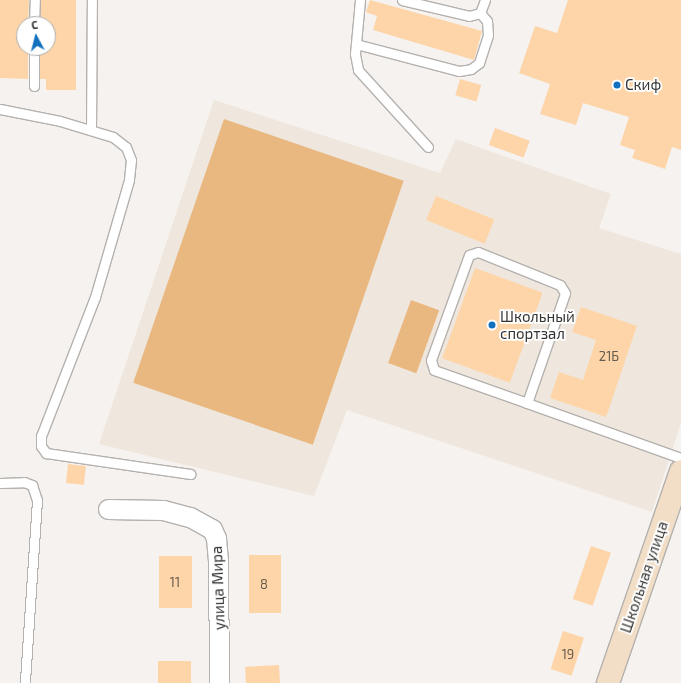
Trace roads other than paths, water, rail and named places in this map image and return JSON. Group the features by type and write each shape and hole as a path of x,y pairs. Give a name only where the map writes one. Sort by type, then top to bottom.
{"street":[{"name":"Школьная улица","path":"608,683 681,472"},
{"name":"улица Мира","path":"108,509 164,510 190,517 212,529 216,538 218,561 219,683"}],"lane":[{"path":"34,16 35,0"},
{"path":"91,130 92,0"},
{"path":"360,0 356,44 356,63 358,70 428,147"},
{"path":"402,0 469,16 480,13"},
{"path":"480,13 485,0"},
{"path":"356,44 459,71 471,69 479,63 488,35 487,21 480,13"},
{"path":"34,56 34,86"},
{"path":"0,109 113,136 126,147 131,160 129,180 95,297 41,436 41,446 46,453 190,474"},
{"path":"527,403 565,293 560,285 478,252 469,255 431,360 434,370 681,458"},
{"path":"0,483 24,482 32,485 36,500 25,683"}],"place":[{"name":"Скиф","path":"617,85"},
{"name":"Школьный спортзал","path":"492,325"}]}
